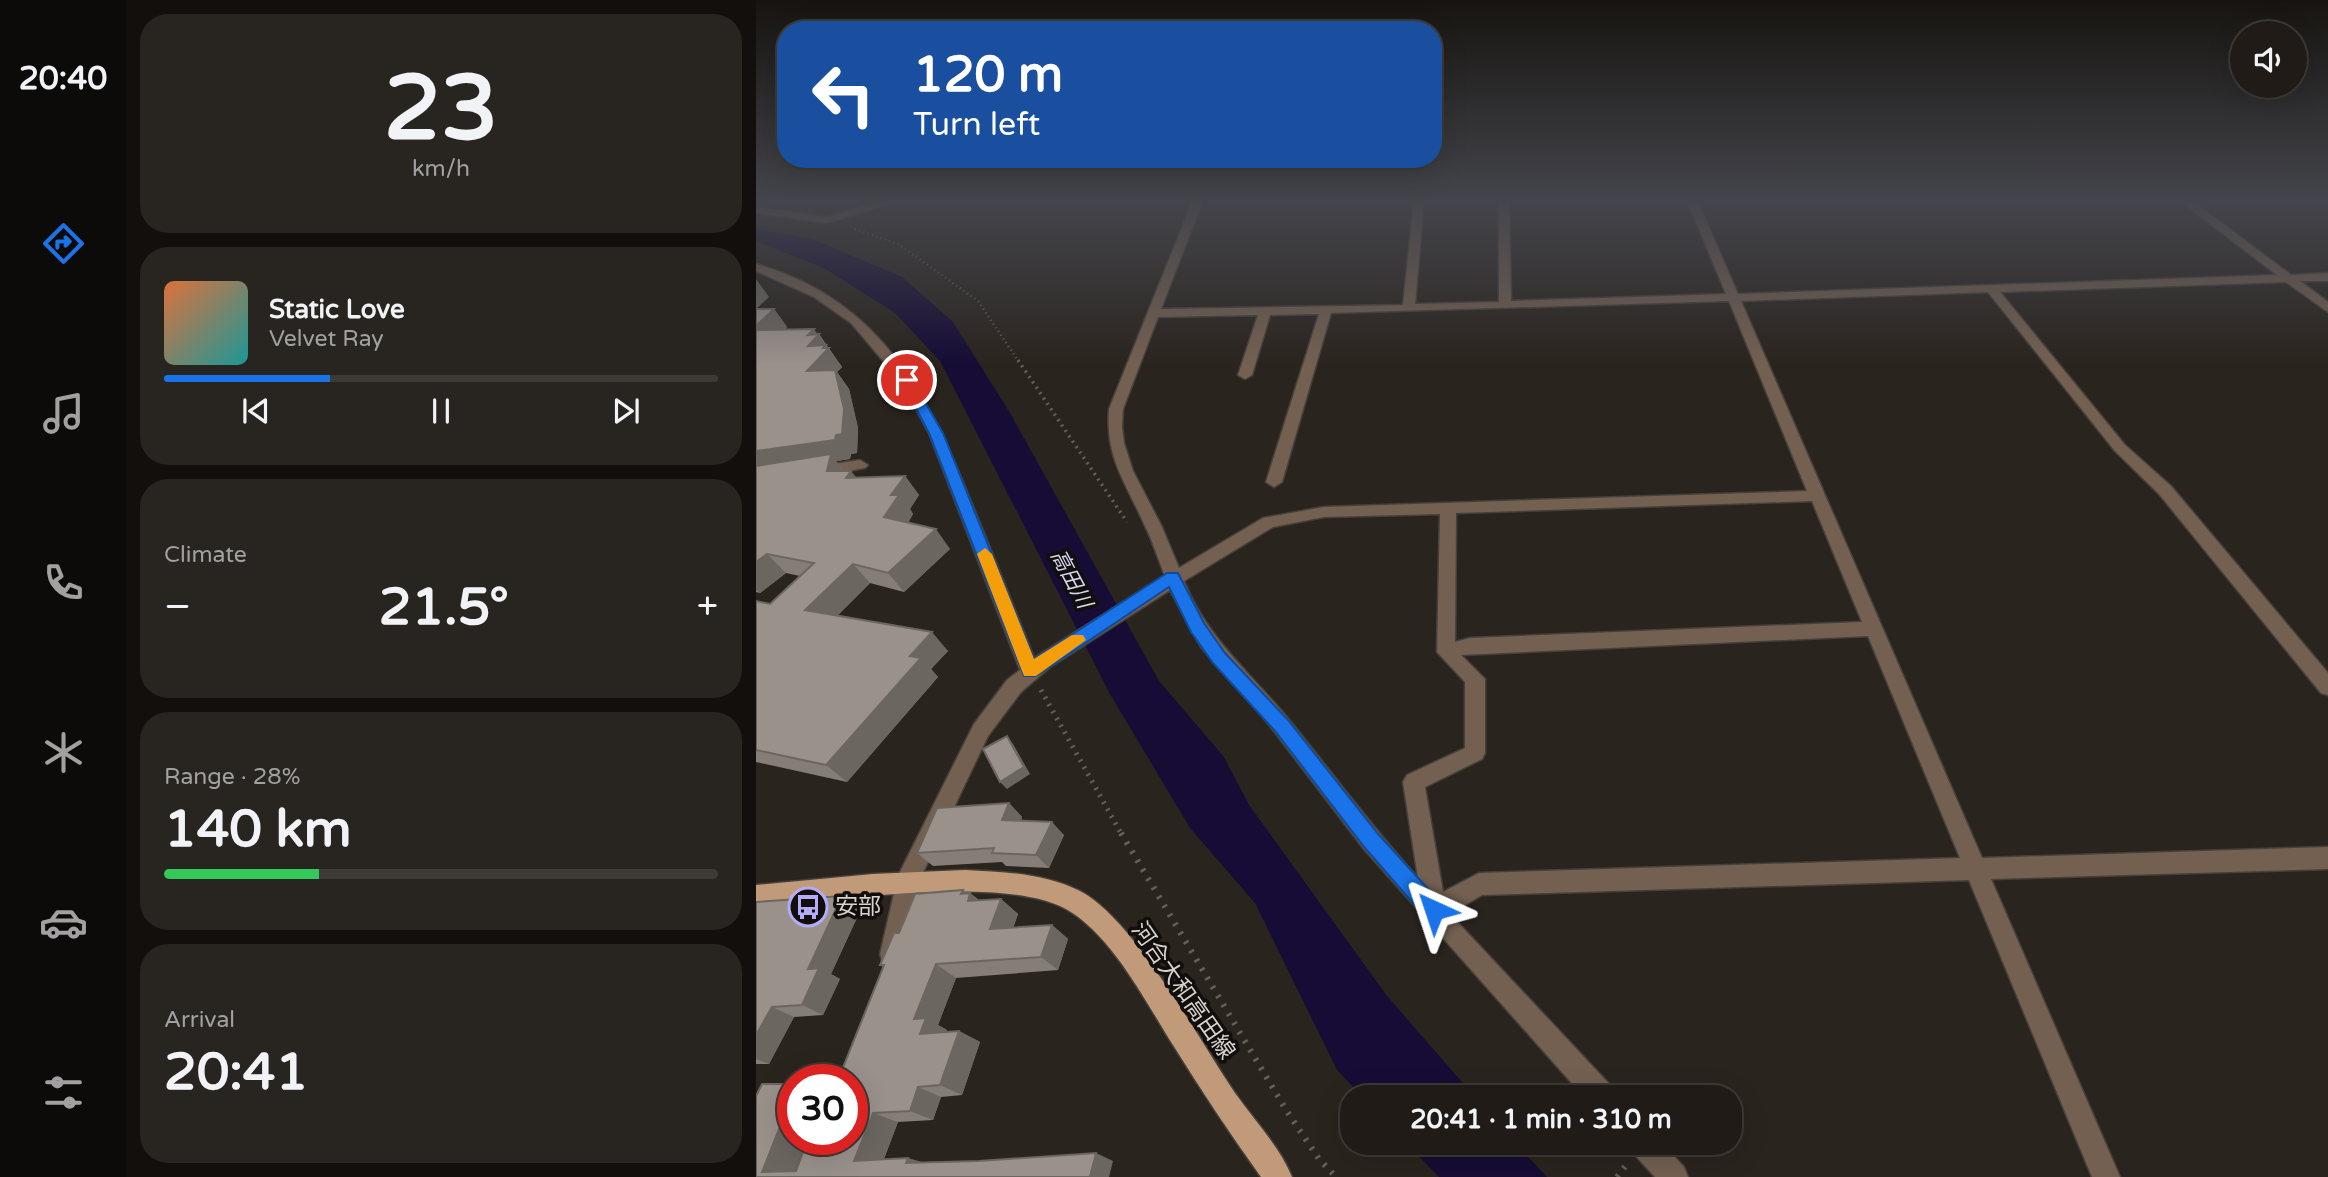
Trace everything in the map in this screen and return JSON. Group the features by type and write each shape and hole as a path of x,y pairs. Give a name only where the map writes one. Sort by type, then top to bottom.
{"main road":[{"name":"河合大和高田線","path":"756,896 906,884 1027,884 1072,900 1106,930 1142,974 1244,1131 1278,1177"}],"street":[{"path":"1176,255 1116,409 1113,432 1119,459 1154,527 1167,581 1219,658 1282,726 1372,842 1591,1085"},
{"path":"1409,308 1414,255"},
{"path":"1505,255 1506,305"},
{"path":"1715,255 2106,1177"},
{"path":"2259,255 2328,308"},
{"path":"756,267 818,294 855,320 907,380 941,444 1037,666"},
{"path":"1153,313 1409,308 2328,277"},
{"path":"1991,288 2120,448 2165,490 2328,687"},
{"path":"1274,482 1326,310"},
{"path":"1245,375 1265,311"},
{"path":"808,473 860,465"},
{"path":"888,972 906,884 981,730 1014,686 1037,666 1243,535 1269,522 1296,515 1817,496"},
{"path":"1434,910 1414,782 1475,753 1475,679 1446,652 1448,508"},
{"path":"1446,652 1470,645 1874,629"},
{"path":"1434,910 1479,884 1976,871 2328,858"},
{"path":"1638,1155 1674,1177"}],"path":[{"path":"916,255 937,268 978,301 1135,532"},
{"path":"1037,666 1161,905 1286,1110 1319,1159 1336,1177"},
{"path":"1617,1177 1634,1155"}],"water":[{"name":"高田川","path":"791,255 850,255 902,277 953,322 1010,413 1159,681 1224,757 1249,805 1387,996 1465,1085 1351,1085 1337,1070 1255,903 1190,828 1110,694 940,361 895,313 824,268"},
{"path":"1418,1155 1526,1155 1547,1177 1439,1177"}],"building":[{"path":"756,309 774,309 756,326"},
{"path":"814,329 808,335 819,334 808,346 826,345 823,348 829,348 807,371 835,370 844,409 842,434 836,435 835,440 756,451 756,330"},
{"path":"831,454 827,471 851,471 846,478 905,476 891,495 899,495 884,517 936,529 888,573 853,564 805,610 932,632 910,656 921,658 826,765 756,750 756,601 770,604 814,563 767,554 756,562 756,466"},
{"path":"1007,736 1024,767 1000,782 983,749"},
{"path":"1009,803 1002,820 1052,822 1036,855 992,853 994,848 917,853 937,808"},
{"path":"963,890 961,894 970,893 968,901 1001,899 990,929 1052,925 1041,957 936,964 914,1019 926,1018 920,1034 959,1031 940,1085 918,1087 910,1111 873,1113 868,1126 868,1064 844,1064 884,965 880,965 894,933 899,933 915,894"},
{"path":"842,896 808,969 819,968 802,1005 772,1007 756,1035 756,902"},
{"path":"762,1084 777,1084 777,1134 762,1172 796,1171 802,1155 856,1155 854,1161 908,1158 906,1163 1096,1153 1090,1177 756,1177 756,1096"}],"slow traffic":[{"path":"985,554 1030,671 1077,640"}],"place":[{"name":"安部","path":"808,907"}],"route":[{"path":"907,380 936,433 1030,671 1172,577 1197,627 1219,658 1282,726 1372,842 1434,910"}]}
